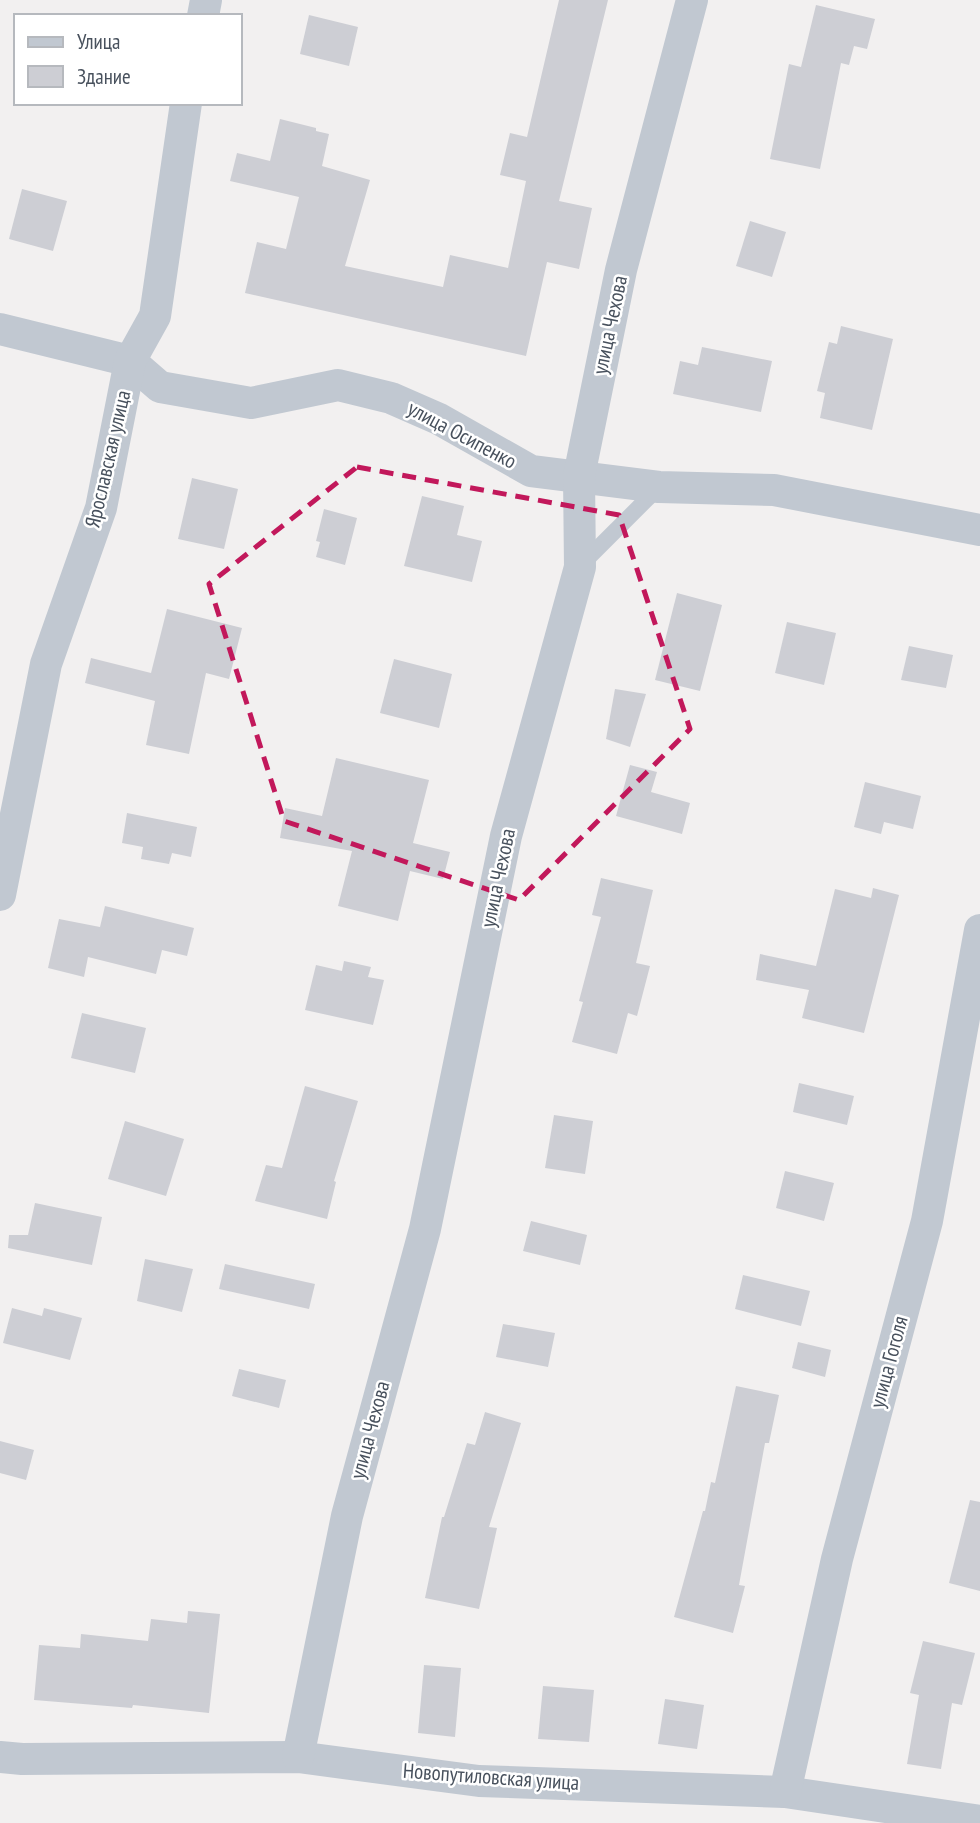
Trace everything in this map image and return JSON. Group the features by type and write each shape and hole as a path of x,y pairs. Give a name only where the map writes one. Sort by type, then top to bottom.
{"street":[{"name":"улица Чехова","path":"298,1757 347,1516 425,1229 506,836 580,567 579,477 621,270 692,0"},
{"name":"Ярославская улица","path":"0,895 47,664 101,508 130,362 155,316 186,105"},
{"name":"улица Осипенко","path":"0,329 130,362 160,387 251,403 338,385 391,398 439,419 531,471 659,487 775,489 980,530"},
{"name":"улица Гоголя","path":"785,1792 837,1559 927,1221 980,930"},
{"name":"Новопутиловская улица","path":"0,1756 22,1759 298,1757 479,1781 785,1792 980,1821"}],"lane":[{"path":"580,567 659,487"}],"highlighted area":[{"path":"357,467 619,515 690,729 519,900 284,821 209,584"}],"building":[{"path":"559,0 608,0 559,201 592,208 579,269 547,262 526,356 245,293 257,242 286,249 299,197 230,181 237,153 270,161 280,119 329,134 322,166 370,180 345,266 443,287 450,255 508,268 526,181 500,175 510,133 527,137"},
{"path":"816,5 875,19 867,49 854,46 849,65 841,63 820,169 770,159 789,64 801,67"},
{"path":"309,15 358,27 349,66 300,54"},
{"path":"22,189 67,201 53,251 9,239"},
{"path":"750,221 786,232 772,277 736,266"},
{"path":"841,326 893,339 872,430 820,418 825,393 817,391 829,342 837,344"},
{"path":"702,347 772,361 761,412 673,394 680,361 698,365"},
{"path":"192,478 238,489 224,549 178,539"},
{"path":"422,496 464,506 457,535 482,541 472,582 404,566"},
{"path":"324,509 357,518 345,565 316,557 320,542 316,541"},
{"path":"677,593 722,605 700,691 655,680"},
{"path":"167,609 242,628 229,679 206,673 189,754 146,745 155,701 85,683 91,658 151,673"},
{"path":"787,622 836,633 824,685 775,673"},
{"path":"909,646 953,655 946,688 901,680"},
{"path":"394,659 452,674 439,728 380,713"},
{"path":"615,689 646,694 630,747 606,739"},
{"path":"336,758 429,780 413,843 450,852 443,879 410,871 398,921 338,906 352,851 280,838 285,808 322,816"},
{"path":"630,765 657,772 651,792 690,803 682,834 616,816"},
{"path":"865,782 921,796 913,829 884,822 881,834 854,827"},
{"path":"127,813 197,827 191,857 172,853 169,864 141,859 143,847 122,843"},
{"path":"601,878 653,890 636,963 650,966 637,1016 628,1013 617,1054 572,1042 583,1002 579,1001 601,917 592,915"},
{"path":"873,888 899,895 864,1033 802,1018 809,990 756,980 760,954 816,966 835,889 871,898"},
{"path":"105,906 194,928 187,956 162,950 156,974 88,957 84,977 48,968 59,919 100,927"},
{"path":"344,961 371,967 368,977 384,980 373,1025 305,1010 316,965 342,971"},
{"path":"82,1013 146,1028 135,1073 71,1058"},
{"path":"799,1083 854,1096 847,1125 793,1112"},
{"path":"305,1086 358,1101 334,1181 336,1182 327,1219 255,1201 266,1165 282,1168"},
{"path":"554,1115 593,1121 585,1174 545,1168"},
{"path":"125,1121 184,1139 166,1196 108,1179"},
{"path":"785,1171 834,1183 824,1221 776,1208"},
{"path":"35,1203 102,1217 92,1265 8,1248 9,1235 28,1235"},
{"path":"531,1221 587,1235 580,1265 523,1251"},
{"path":"145,1259 193,1269 182,1312 137,1301"},
{"path":"225,1264 315,1284 309,1309 219,1289"},
{"path":"743,1275 810,1291 801,1326 735,1309"},
{"path":"12,1308 42,1316 44,1308 82,1318 70,1360 3,1343"},
{"path":"503,1324 555,1333 548,1367 496,1357"},
{"path":"798,1342 831,1350 825,1377 792,1368"},
{"path":"239,1369 286,1380 279,1408 232,1396"},
{"path":"736,1386 779,1395 769,1443 765,1443 739,1585 745,1586 733,1633 674,1617 711,1482 715,1483"},
{"path":"485,1412 521,1423 489,1527 497,1528 479,1609 425,1598 442,1517 467,1443 475,1445"},
{"path":"0,1441 34,1450 26,1480 0,1473"},
{"path":"970,1500 980,1502 980,1591 949,1583"},
{"path":"188,1611 220,1614 209,1713 133,1705 132,1708 34,1700 39,1645 80,1648 81,1634 148,1641 151,1619 187,1623"},
{"path":"923,1641 975,1653 962,1705 952,1703 941,1769 907,1764 919,1695 910,1693"},
{"path":"424,1665 461,1668 455,1737 418,1733"},
{"path":"543,1686 594,1690 589,1742 538,1739"},
{"path":"665,1699 704,1705 697,1749 658,1744"}]}
